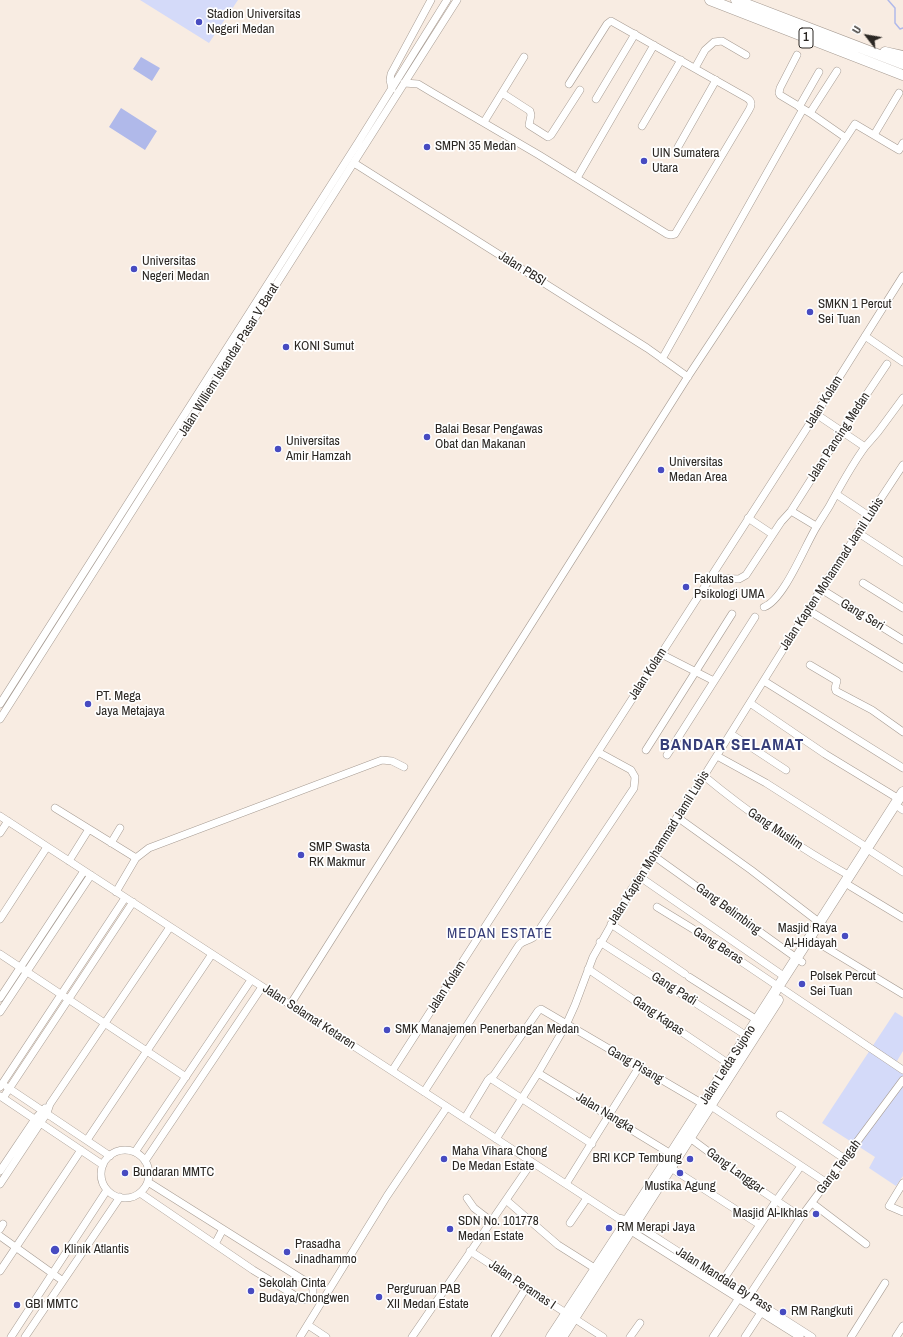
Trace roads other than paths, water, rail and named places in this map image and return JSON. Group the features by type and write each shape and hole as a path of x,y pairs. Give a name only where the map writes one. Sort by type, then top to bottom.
{"highway":[{"name":"1","path":"710,0 903,75"},
{"name":"1","path":"736,0 903,64"},
{"path":"859,48 903,56"},
{"path":"869,62 878,69 903,80"},
{"name":"Jalan Letda Sujono","path":"551,1337 570,1317 672,1154 707,1105 870,850 902,803"},
{"name":"Jalan Letda Sujono","path":"562,1337 570,1317 596,1269 627,1224 671,1168 690,1138 729,1064 757,1020 782,988 785,977 815,941 822,925"}],"street":[{"path":"392,89 390,80 391,74 432,0"},
{"name":"Jalan Williem Iskandar Pasar V Barat","path":"0,719 142,496 447,0"},
{"name":"Jalan Williem Iskandar Pasar V Barat","path":"302,238 354,163 457,0"},
{"path":"404,83 418,84 577,178 667,234 675,234 751,106 751,101 613,22 609,22 570,84"},
{"path":"596,99 635,34"},
{"path":"695,68 705,50 714,42 722,41 746,55"},
{"path":"577,178 654,45"},
{"path":"797,55 779,93 780,96 810,113 846,138"},
{"path":"484,122 524,57"},
{"path":"642,126 681,60"},
{"path":"810,113 837,71"},
{"path":"662,359 801,108 819,72"},
{"path":"678,147 716,80"},
{"path":"502,93 530,111 531,114 529,125 548,137 551,135 580,90"},
{"path":"874,135 899,93"},
{"path":"290,1005 688,377 855,124 899,150 903,143"},
{"name":"Jalan PBSI","path":"354,163 647,348 688,377"},
{"name":"Jalan Kolam","path":"392,1071 816,414 903,276"},
{"name":"Jalan Williem Iskandar Pasar V Barat","path":"0,704 135,492 262,301"},
{"path":"865,336 903,361"},
{"name":"Jalan Pancing Medan","path":"710,578 736,580 744,577 784,517 791,511 887,364"},
{"path":"764,607 772,603 795,570 816,526 848,471 864,447 878,432 903,398"},
{"path":"816,414 864,447"},
{"name":"Jalan Kapten Mohammad Jamil Lubis","path":"496,1139 538,1073 566,1025 600,942 821,589 903,465"},
{"path":"135,492 142,496"},
{"path":"836,494 868,516"},
{"path":"791,511 816,526"},
{"path":"748,518 772,534"},
{"path":"858,532 903,562"},
{"path":"107,536 114,541"},
{"path":"863,583 903,608"},
{"name":"Gang Seri","path":"821,589 903,640"},
{"path":"808,610 903,668"},
{"path":"646,750 732,614"},
{"path":"667,755 755,617"},
{"path":"661,654 714,681"},
{"path":"31,655 38,660"},
{"path":"810,666 837,681 835,688 836,691 872,710 903,732"},
{"path":"764,681 903,768"},
{"path":"750,703 825,754 902,803"},
{"path":"731,734 786,770"},
{"path":"424,1092 519,946 522,942 530,940 535,936 634,788 635,777 631,770 598,752"},
{"path":"717,756 766,783 903,872"},
{"path":"116,892 136,858 149,848 382,760 392,761 404,767"},
{"name":"Gang Muslim","path":"704,776 760,820 903,918"},
{"path":"55,808 136,858"},
{"name":"Jalan Selamat Ketaren","path":"0,816 627,1224"},
{"path":"677,817 751,870 822,925"},
{"path":"0,833 8,821"},
{"path":"112,843 120,828"},
{"path":"69,861 89,829"},
{"path":"0,919 47,847"},
{"name":"Gang Belimbing","path":"654,856 799,960"},
{"path":"0,998 84,871"},
{"path":"0,1012 91,876"},
{"path":"640,877 785,977"},
{"path":"110,1156 1,1084 125,898"},
{"path":"103,1165 1,1097 24,1066 132,902"},
{"name":"Gang Beras","path":"657,907 782,988"},
{"path":"611,924 757,1020"},
{"path":"106,926 113,931"},
{"path":"0,1171 45,1112 170,927"},
{"path":"815,941 903,994"},
{"name":"Gang Padi","path":"600,942 747,1036"},
{"path":"95,944 102,948"},
{"path":"0,954 186,1077"},
{"path":"87,1140 212,954"},
{"path":"86,958 93,962"},
{"name":"Gang Kapas","path":"588,969 729,1064"},
{"path":"77,971 84,976"},
{"path":"135,1152 251,980"},
{"path":"145,1161 262,987"},
{"path":"782,988 903,1070"},
{"name":"Gang Pisang","path":"490,1078 494,1075 539,1009 543,1010 566,1025 707,1105 827,1183"},
{"path":"46,1016 54,1021"},
{"path":"38,1029 45,1034"},
{"path":"29,1044 36,1048"},
{"path":"17,1061 24,1066"},
{"path":"566,1184 639,1067"},
{"name":"Jalan Nangka","path":"538,1073 672,1154"},
{"path":"465,1118 486,1081 490,1078 592,1144"},
{"name":"Gang Tengah","path":"749,1296 801,1217 903,1080"},
{"path":"300,1337 387,1196 447,1107"},
{"path":"780,1115 845,1159"},
{"path":"0,1184 38,1121"},
{"name":"Gang Langgar","path":"690,1138 776,1201 801,1217"},
{"path":"0,1271 81,1150"},
{"path":"121,1150 135,1152 145,1161 149,1171 148,1182 140,1193 131,1197 120,1197 112,1194 107,1190 102,1179 103,1165 110,1156 121,1150"},
{"path":"412,1337 532,1162"},
{"path":"723,1280 801,1166"},
{"path":"671,1168 760,1225"},
{"path":"140,1193 215,1244 299,1298 307,1300 313,1295 313,1289 310,1284 148,1182"},
{"path":"903,1184 889,1206 903,1212"},
{"path":"11,1337 107,1190"},
{"path":"26,1337 120,1197"},
{"path":"467,1198 474,1208 487,1218 490,1224"},
{"path":"570,1223 587,1198"},
{"path":"506,1200 558,1245 596,1269"},
{"path":"812,1203 866,1244"},
{"name":"Jalan Mandala By Pass","path":"627,1224 749,1296 763,1309 800,1337"},
{"name":"Jalan Mandala By Pass","path":"627,1224 739,1298 763,1309 812,1337"},
{"path":"215,1244 223,1229"},
{"path":"0,1236 63,1281"},
{"name":"Jalan Peramas I","path":"470,1251 603,1337"},
{"path":"851,1337 885,1283"},
{"path":"495,1337 526,1288"},
{"path":"713,1337 739,1298"},
{"path":"745,1337 763,1309"},
{"path":"23,1319 33,1326"},
{"path":"630,1337 640,1322"},
{"path":"308,1325 326,1337"},
{"path":"896,1337 903,1326"}],"waterway":[{"path":"888,0 895,8 895,23 900,29 903,28"}],"place":[{"name":"Stadion Universitas Negeri Medan","path":"199,22"},
{"name":"SMPN 35 Medan","path":"427,147"},
{"name":"UIN Sumatera Utara","path":"644,161"},
{"name":"Universitas Negeri Medan","path":"134,269"},
{"name":"SMKN 1 Percut Sei Tuan","path":"810,312"},
{"name":"KONI Sumut","path":"286,347"},
{"name":"Balai Besar Pengawas Obat dan Makanan","path":"427,437"},
{"name":"Universitas Amir Hamzah","path":"278,449"},
{"name":"Universitas Medan Area","path":"661,470"},
{"name":"Fakultas Psikologi UMA","path":"686,587"},
{"name":"PT. Mega Jaya Metajaya","path":"88,704"},
{"name":"SMP Swasta RK Makmur","path":"301,855"},
{"name":"Masjid Raya Al-Hidayah","path":"845,936"},
{"name":"Polsek Percut Sei Tuan","path":"802,984"},
{"name":"SMK Manajemen Penerbangan Medan","path":"387,1030"},
{"name":"Maha Vihara Chong De Medan Estate","path":"444,1159"},
{"name":"BRI KCP Tembung","path":"690,1159"},
{"name":"Bundaran MMTC","path":"125,1173"},
{"name":"Mustika Agung","path":"680,1173"},
{"name":"Masjid Al-Ikhlas","path":"816,1214"},
{"name":"RM Merapi Jaya","path":"609,1228"},
{"name":"SDN No. 101778 Medan Estate","path":"450,1229"},
{"name":"Klinik Atlantis","path":"55,1250"},
{"name":"Prasadha Jinadhammo","path":"287,1252"},
{"name":"Sekolah Cinta Budaya/Chongwen","path":"251,1291"},
{"name":"Perguruan PAB XII Medan Estate","path":"379,1297"},
{"name":"GBI MMTC","path":"17,1305"},
{"name":"RM Rangkuti","path":"783,1312"}],"district":[{"name":"BANDAR SELAMAT","path":"732,745"},
{"name":"MEDAN ESTATE","path":"500,934"}]}
